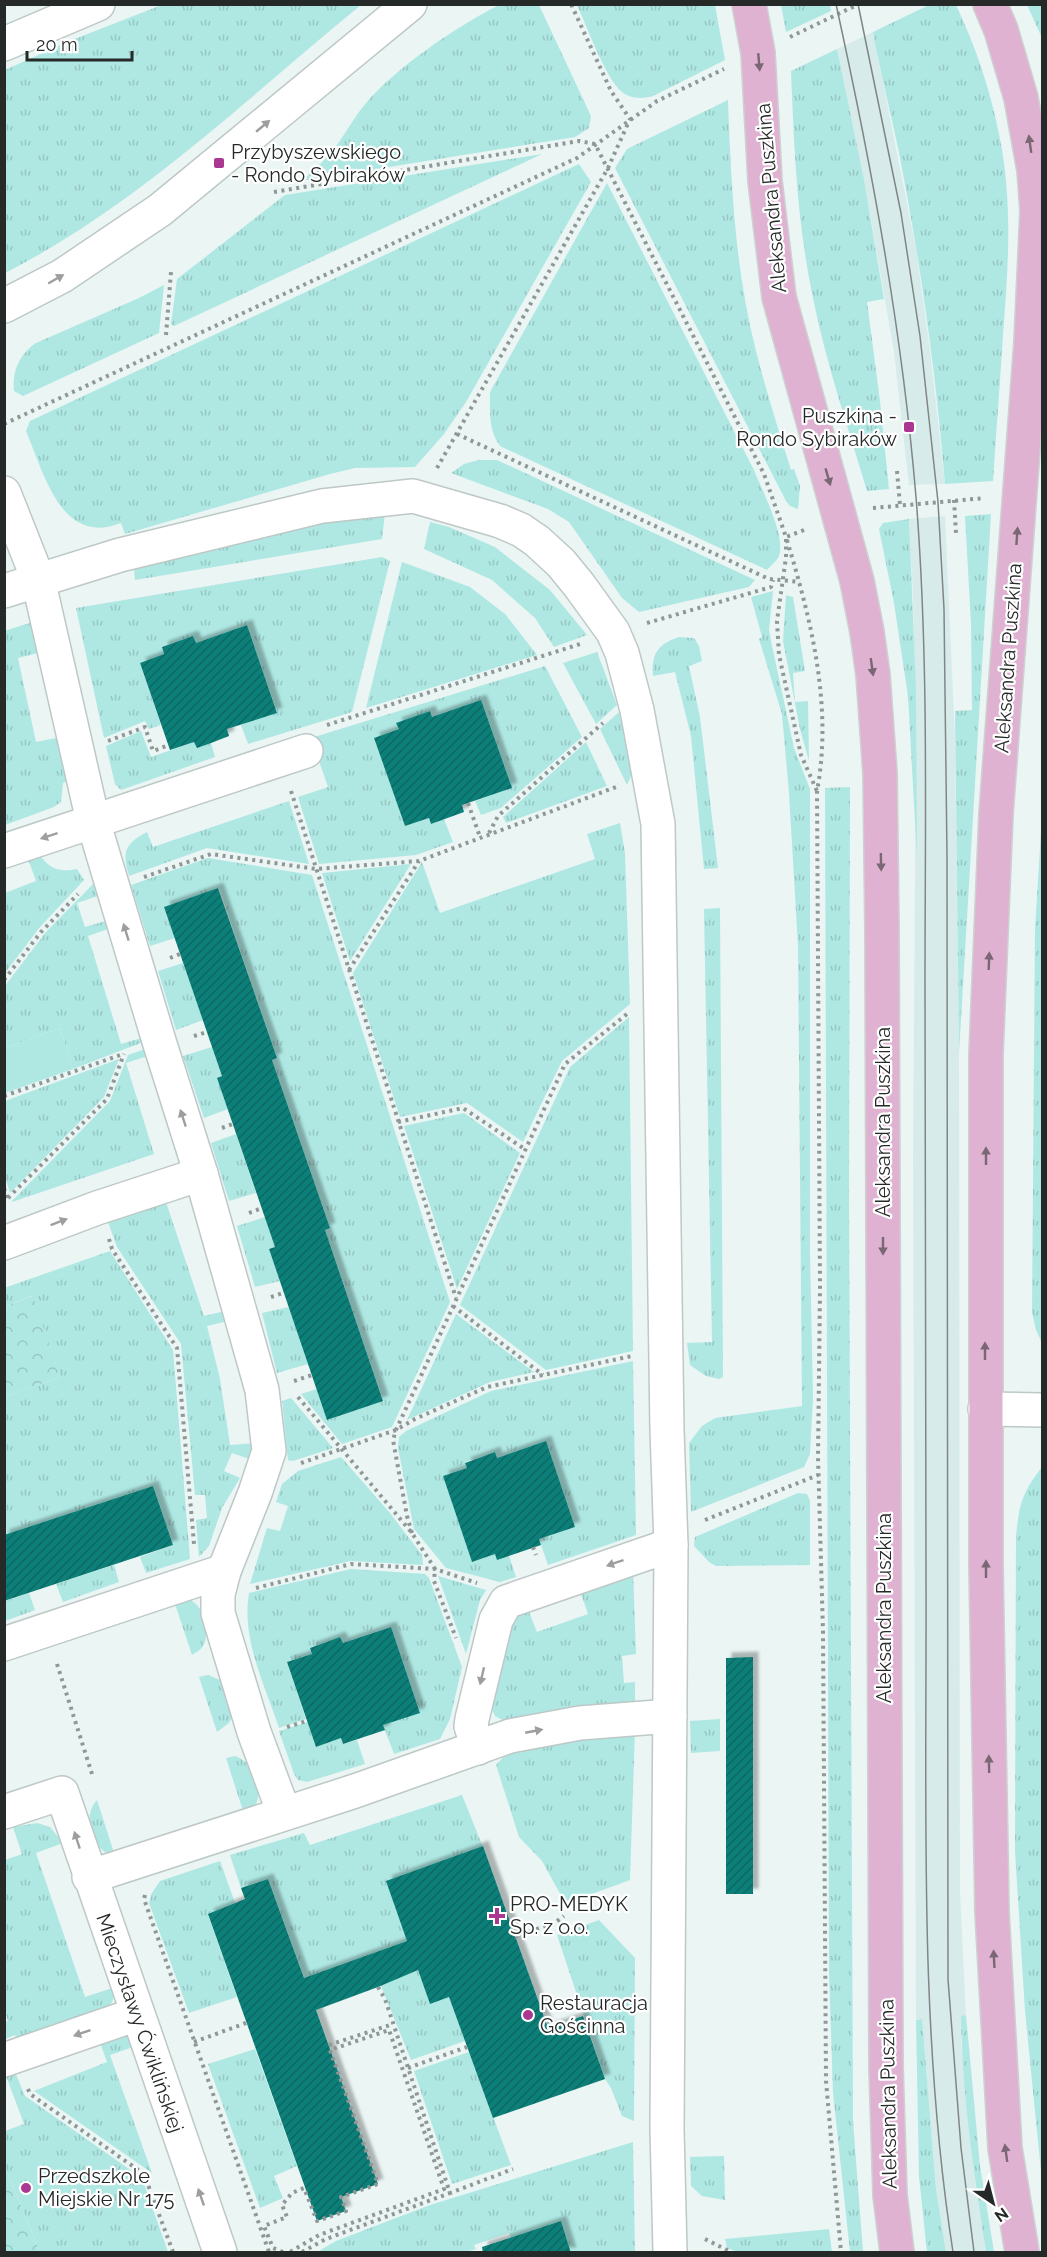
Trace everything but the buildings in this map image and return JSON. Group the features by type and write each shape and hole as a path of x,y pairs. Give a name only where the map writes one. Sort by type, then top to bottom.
{"main road":[{"name":"Aleksandra Puszkina","path":"749,4 758,52 765,181 779,297 857,581 867,632 877,718 882,930 886,2055 890,2195 897,2253"},
{"name":"Aleksandra Puszkina","path":"990,4 1001,30 1021,98 1034,170 1037,211 1030,354 996,814 986,1054 986,1566 992,1912 1005,2148 1022,2253"}],"street":[{"path":"4,44 98,4"},
{"path":"4,306 62,276 160,210 410,4"},
{"path":"4,493 38,579 93,821 201,1174 262,1390 269,1451 224,1571 218,1594 218,1613 254,1732 284,1813"},
{"path":"4,591 120,555 322,506 413,496 500,521 521,530 537,541 561,563 579,585 613,632 622,653 634,697 658,824 671,1536 667,2129 670,2253"},
{"path":"4,851 301,747"},
{"path":"4,1243 97,1208 201,1174"},
{"path":"985,1409 1042,1410"},
{"path":"478,1748 471,1726 472,1719 496,1620 506,1602 671,1536"},
{"path":"4,1644 224,1571"},
{"path":"89,1877 510,1736 580,1722 670,1716"},
{"name":"Mieczysławy Ćwiklińskiej","path":"4,1812 62,1793 219,2253"},
{"path":"10,2058 137,2014"}],"path":[{"path":"571,4 611,91 630,119"},
{"path":"4,424 577,158 657,101 859,4"},
{"path":"413,496 436,470 457,434 608,168 630,119"},
{"path":"274,192 579,141 595,144"},
{"path":"595,144 764,474 800,582 815,645 822,699 823,761 817,791 820,1276 818,1475 823,1632 826,2081 841,2253"},
{"path":"166,335 171,272"},
{"path":"457,434 773,580 800,582"},
{"path":"897,471 900,505"},
{"path":"873,508 992,498"},
{"path":"954,501 956,533"},
{"path":"786,537 804,530"},
{"path":"786,537 786,557 777,621 779,655 801,754 817,791"},
{"path":"456,1299 316,869 301,747 613,632 771,587 773,580"},
{"path":"489,833 498,816 634,697"},
{"path":"101,744 145,728 153,751 169,745"},
{"path":"4,980 41,932 86,885 107,870 126,882 211,854 316,869 419,861 617,787"},
{"path":"468,803 480,837"},
{"path":"349,970 419,861"},
{"path":"412,1533 393,1440 396,1430 565,1064 628,1013"},
{"path":"8,1198 107,1099 124,1054"},
{"path":"4,1096 104,1061"},
{"path":"398,1122 463,1108 526,1150"},
{"path":"97,1208 112,1249 177,1348 195,1551"},
{"path":"453,1306 543,1376"},
{"path":"291,1466 396,1430 487,1386 642,1354"},
{"path":"287,1384 312,1375"},
{"path":"294,1392 412,1533 435,1569 434,1581 459,1646"},
{"path":"671,1536 707,1519 818,1475"},
{"path":"254,1588 351,1564 435,1569 487,1586"},
{"path":"53,1654 95,1783"},
{"path":"126,1865 137,1879 269,2253"},
{"path":"144,1899 146,1892"},
{"path":"515,1936 556,1922 564,1916"},
{"path":"378,1987 385,1999 450,2193"},
{"path":"194,2042 246,2023"},
{"path":"328,2045 393,2024"},
{"path":"283,2253 273,2248 264,2226 287,2217 282,2205 292,2193 304,2188 317,2221 346,2211 341,2197 378,2184 330,2050 389,2030 444,2189 319,2235 290,2253"},
{"path":"408,2068 467,2047"},
{"path":"10,2058 30,2094 144,2174 173,2253"},
{"path":"302,2253 326,2239 513,2169"}],"shaded area":[{"path":"873,32 916,249 945,484 909,485 894,352 871,219 837,49"},
{"path":"945,516 955,739 959,1053 960,1892 966,2015 961,2017 961,2042 975,2181 986,2252 946,2252 936,2189 922,2020 916,2019 913,1160 916,738 909,519"}],"green space":[{"path":"164,4 361,5 190,149 146,183 101,216 54,246 5,273 5,70 67,42"},
{"path":"931,4 956,5 987,87 1004,163 1008,212 1008,262 993,481 945,484 932,358 920,274 898,148 873,32"},
{"path":"499,5 539,5 591,116 589,128 575,137 302,181 333,150 366,103 394,75 446,36"},
{"path":"577,5 715,5 725,60 653,96 641,98 629,96 616,86 609,76"},
{"path":"781,5 830,5 831,11 786,32"},
{"path":"1027,5 1042,5 1042,38"},
{"path":"837,49 864,180 884,299 867,302 889,489 867,491 824,347 803,242 795,156 791,71"},
{"path":"728,100 733,195 743,289 768,396 791,470 794,469 800,486 798,509 790,506 786,501 615,168 627,149"},
{"path":"542,154 174,326 171,324 177,279 285,195"},
{"path":"579,164 591,182 466,402 444,434 415,467 355,468 125,534 121,523 100,528 83,525 69,516 58,502 48,485 26,431 30,421"},
{"path":"607,183 754,470 767,501 776,525 780,547 778,558 767,570 500,446 493,433 490,420 490,392"},
{"path":"164,285 159,333 23,396 14,391 14,376 18,363 36,343"},
{"path":"479,460 497,460 755,580 749,587 639,612 622,598 569,522 548,509 451,473 464,464"},
{"path":"385,513 382,539 135,580 134,570 335,515"},
{"path":"991,514 959,1053 955,711 972,710 971,624 965,516"},
{"path":"909,519 916,689 917,858 908,696 894,603 879,529 883,523"},
{"path":"430,522 449,527 495,547 550,590 587,635 554,647 535,618 492,580 424,549"},
{"path":"382,557 390,561 352,712 248,744 241,725 277,712 247,625 196,643 193,636 162,647 164,654 140,663 161,725 149,729 145,721 104,738 76,608"},
{"path":"402,562 470,587 505,614 537,655 366,708"},
{"path":"773,591 769,630 794,748 810,789 810,1253 813,1397 810,1454 804,1467 691,1512 689,1443 702,1426 715,1418 802,1406 798,946 789,793 782,714 759,639 762,637 751,597"},
{"path":"786,595 793,597 805,671 793,673 795,702 808,701 809,761 800,729 783,641"},
{"path":"30,623 39,635 42,652 18,658 36,742 61,737 70,779 63,783 61,802 54,807 5,825 4,631"},
{"path":"679,637 694,638 699,646 702,661 689,666 700,717 718,868 704,869 691,736 675,672 653,676 653,662 657,651 666,643"},
{"path":"597,652 617,705 596,724 563,663"},
{"path":"545,666 582,737 501,808 481,815 475,801 511,788 432,717 430,711 397,723 399,729 374,738 405,826 429,818 431,824 444,819 453,842 416,855 319,864 298,797 328,787 311,738"},
{"path":"619,712 632,774 627,785 600,729"},
{"path":"141,731 151,757 194,742 211,743 215,757 121,790 115,784 106,746"},
{"path":"586,742 607,786 506,823 503,817"},
{"path":"850,787 849,1195 853,2121 863,2252 850,2252 833,2093 829,1972 825,788"},
{"path":"289,801 309,864 207,848 129,876 126,855 129,845 147,832 153,847"},
{"path":"1042,815 1042,1343 1032,1312 1035,929"},
{"path":"620,823 625,853 630,1004 562,1061 523,1142 467,1103 400,1117 353,973 422,862 440,913 595,859 587,834"},
{"path":"45,849 42,858 49,865 62,870 77,869 84,880 40,927 5,973 5,893 36,881 27,856"},
{"path":"208,858 312,875 450,1302 392,1427 342,1444 301,1394 317,1389 328,1420 383,1400 325,1230 330,1228 272,1060 277,1058 219,888 164,907 175,938 150,946 131,885"},
{"path":"411,864 350,961 322,873"},
{"path":"96,881 101,895 77,903 85,927 109,920 111,928 88,936 121,1044 145,1037 146,1041 73,1069 60,1028 5,1048 4,987 46,932"},
{"path":"720,908 723,1377 719,1379 706,1376 690,1365 687,1343 712,1342 704,909"},
{"path":"183,963 203,1020 176,1030 158,971"},
{"path":"629,1017 633,1351 546,1370 460,1305 570,1067"},
{"path":"60,1028 73,1069 5,1093 5,1048"},
{"path":"212,1047 222,1076 217,1078 228,1109 204,1118 183,1056"},
{"path":"148,1048 151,1055 126,1063 154,1154 12,1202 110,1101 128,1055"},
{"path":"119,1059 104,1097 10,1193 5,1177 5,1101"},
{"path":"464,1113 520,1153 457,1289 404,1126"},
{"path":"236,1134 256,1193 229,1201 211,1143"},
{"path":"166,1202 204,1316 229,1310 232,1320 207,1326 220,1379 230,1445 255,1443 255,1461 232,1453 224,1471 240,1478 222,1508 209,1546 199,1557 196,1520 207,1518 205,1495 195,1495 181,1344 117,1247 108,1222"},
{"path":"265,1217 275,1247 269,1249 280,1281 255,1287 237,1226"},
{"path":"110,1251 173,1350 190,1559 146,1573 140,1557 173,1545 153,1486 5,1535 5,1397 60,1377 32,1296 5,1306 4,1288"},
{"path":"33,1296 60,1377 5,1397 5,1306"},
{"path":"289,1307 308,1364 277,1373 262,1313"},
{"path":"456,1314 534,1372 490,1382 407,1420"},
{"path":"633,1361 636,1535 548,1565 539,1539 575,1527 546,1442 497,1458 495,1452 465,1462 467,1468 443,1476 472,1562 495,1554 509,1556 516,1577 500,1582 446,1568 414,1529 398,1448 399,1437 406,1431 491,1391"},
{"path":"291,1398 333,1448 293,1461 288,1460 282,1401"},
{"path":"341,1457 390,1513 422,1555 423,1565 351,1561 250,1584 267,1528 280,1531 288,1506 276,1502 282,1484 298,1471"},
{"path":"1042,1467 1042,2181 1025,2011 1015,1851 1016,1537 1023,1499"},
{"path":"798,1493 807,1494 810,1501 810,1565 716,1566 694,1546 695,1537"},
{"path":"114,1565 119,1582 63,1602 56,1584"},
{"path":"351,1569 425,1574 429,1578 462,1667 450,1719 440,1739 394,1754 383,1725 420,1712 390,1627 343,1643 340,1637 310,1648 312,1654 287,1662 306,1719 279,1728 251,1645 247,1610 249,1593"},
{"path":"633,1569 636,1654 622,1656 624,1683 635,1682 635,1704 510,1724 495,1716 488,1700 505,1627 527,1607 537,1632 588,1614 579,1588"},
{"path":"438,1576 486,1590 480,1600 466,1654"},
{"path":"29,1593 35,1610 5,1621 5,1601"},
{"path":"173,1598 188,1599 194,1602 202,1612 206,1626 205,1640 201,1649 192,1655"},
{"path":"208,1675 220,1680 226,1686 233,1715 229,1723 217,1732 199,1677"},
{"path":"720,1719 720,1751 691,1753 690,1721"},
{"path":"308,1722 316,1747 341,1738 343,1744 357,1740 365,1764 307,1782 298,1780 279,1731"},
{"path":"635,1730 630,1880 567,1903 542,1861 519,1837 496,1765 511,1749"},
{"path":"235,1756 242,1759 252,1769 258,1782 256,1804 244,1814 226,1758"},
{"path":"462,1795 483,1847 407,1941 338,1966 308,1988 268,1879 241,1888 230,1855 304,1833 310,1845"},
{"path":"97,1800 115,1856 100,1848 91,1833 90,1815"},
{"path":"37,1823 50,1827 63,1843 36,1853 85,1997 112,1988 113,1998 105,2011 18,2044 15,2035 5,2039 5,2022 8,2021 4,2009 5,1860 22,1854 13,1827"},
{"path":"220,1861 235,1903 208,1915 237,1997 189,2013 149,1903 160,1881"},
{"path":"599,1920 635,1958 634,2121 622,2116 605,2079 557,1935"},
{"path":"415,1962 430,2004 449,1997 465,2041 411,2060 377,1976"},
{"path":"966,2015 980,2166 994,2252 986,2252 969,2135 961,2016"},
{"path":"922,2019 936,2189 946,2252 927,2252 919,2177 916,2020"},
{"path":"118,2033 130,2038 133,2047 110,2055 152,2173 34,2091 107,2062 98,2037"},
{"path":"255,2049 297,2166 274,2176 283,2198 260,2208 208,2064"},
{"path":"469,2052 511,2165 452,2184 414,2071"},
{"path":"14,2070 25,2096 142,2178 168,2252 40,2252 5,2167 5,2131 24,2124 5,2073"},
{"path":"633,2142 635,2252 571,2252 561,2222 511,2238 509,2233 474,2245 476,2249 466,2252 317,2252 336,2241 430,2205"},
{"path":"724,2156 725,2200 702,2196 691,2186 690,2157"},
{"path":"5,2167 40,2252 5,2252"},
{"path":"829,2229 832,2252 738,2252 727,2248 725,2239"}],"tram line":[{"path":"836,4 862,127 894,311 910,435 920,558 925,740 927,1914 934,2083 953,2252"},
{"path":"858,4 901,213 920,336 938,502 944,609 947,856 948,1979 961,2148 974,2252"}],"place":[{"name":"Przybyszewskiego - Rondo Sybiraków","path":"219,163"},
{"name":"Puszkina - Rondo Sybiraków","path":"909,427"},
{"name":"PRO-MEDYK Sp. z o.o.","path":"497,1916"},
{"name":"Restauracja Gościnna","path":"528,2015"},
{"name":"Przedszkole Miejskie Nr 175","path":"26,2188"}]}
